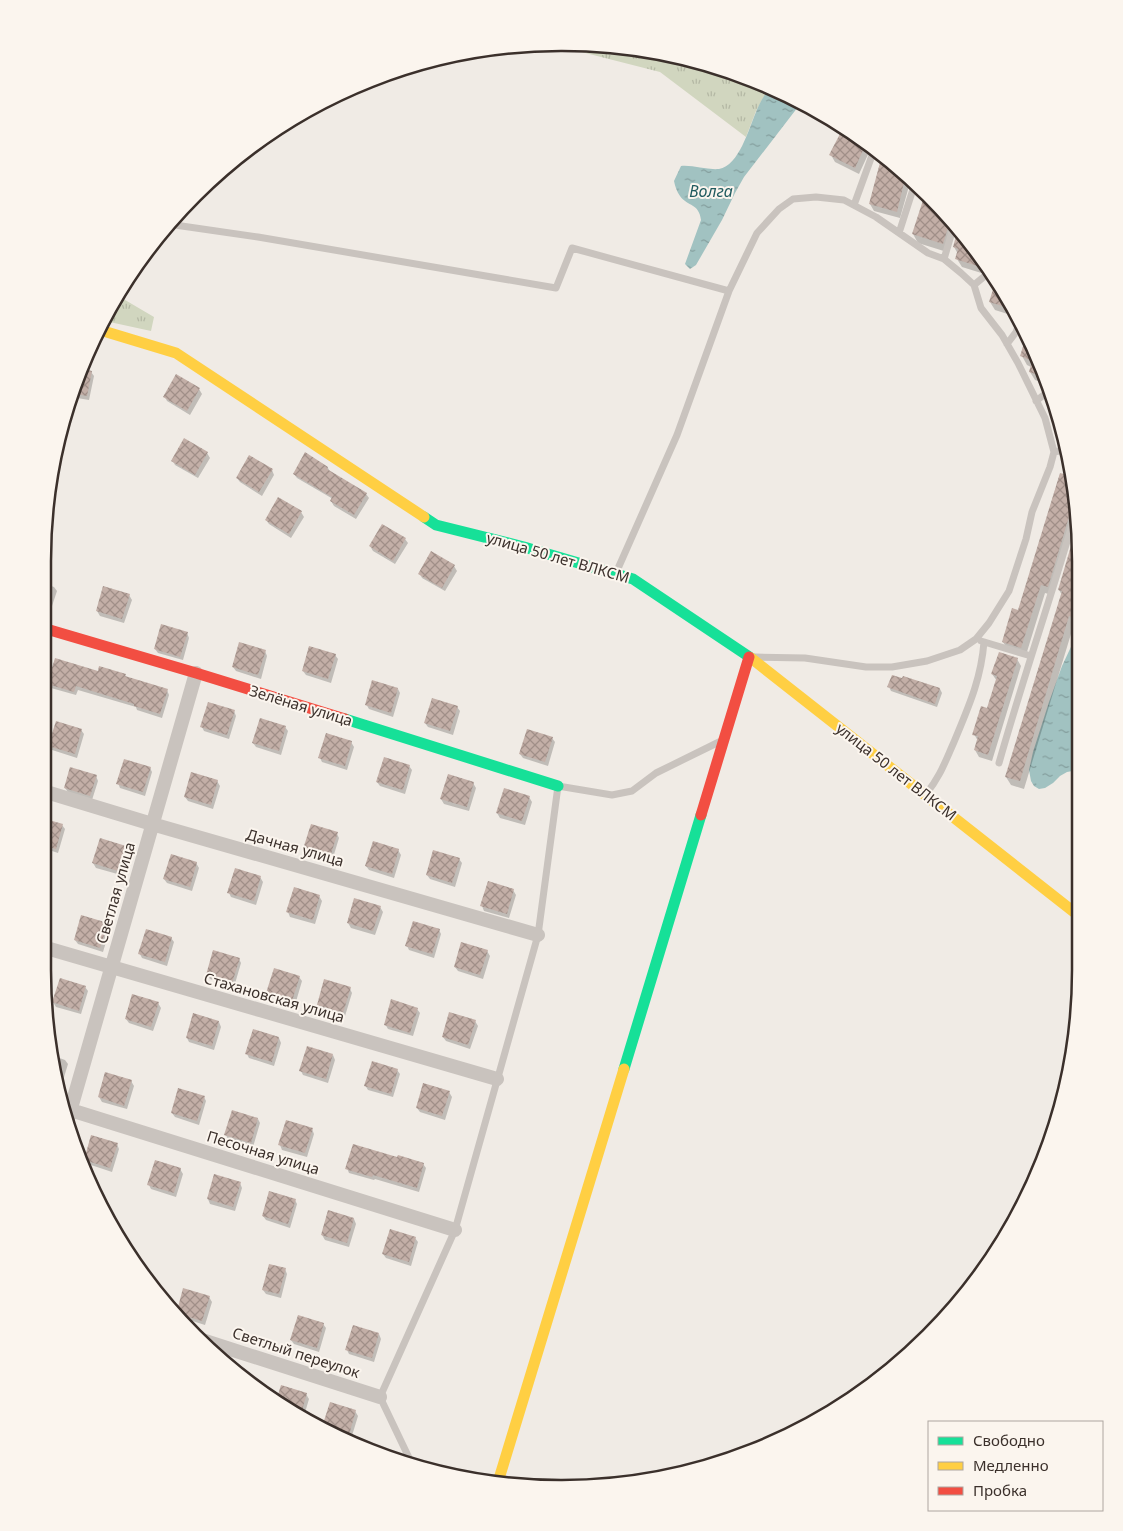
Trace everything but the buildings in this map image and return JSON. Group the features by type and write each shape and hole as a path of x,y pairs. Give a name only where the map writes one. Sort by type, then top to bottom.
{"street":[{"name":"улица 50 лет ВЛКСМ","path":"106,332 176,353 436,524 524,546 633,579 748,657 1072,910"},
{"name":"Зелёная улица","path":"51,631 196,673 558,786"},
{"path":"500,1476 748,657"},
{"name":"Светлая улица","path":"69,1103 111,967 196,673"},
{"name":"Дачная улица","path":"51,794 538,936"},
{"name":"Стахановская улица","path":"51,950 497,1079"},
{"name":"Песочная улица","path":"73,1115 455,1230"},
{"name":"Светлый переулок","path":"216,1345 380,1397"}],"lane":[{"path":"854,206 872,157"},
{"path":"899,233 912,192"},
{"path":"616,574 676,435 729,291 758,232 779,209 793,199 816,197 844,200 876,218 928,253 944,259 974,285 981,308 1002,334 1045,418 1054,452 1032,512 1026,539 1009,591 989,623 976,639 960,650 927,661 892,668 804,658 748,657"},
{"path":"178,225 556,288 572,248 729,291"},
{"path":"944,259 952,233"},
{"path":"974,285 985,276"},
{"path":"1007,344 1016,331"},
{"path":"1036,401 1044,394"},
{"path":"1054,452 1059,451"},
{"path":"999,763 1020,688 1046,612 1071,528"},
{"path":"976,639 1031,656"},
{"path":"925,795 937,781 976,689 983,660 984,642"},
{"path":"407,1456 380,1397 455,1230 538,936 558,786 612,795 632,791 656,773 724,740"}],"green space":[{"path":"580,52 661,61 726,78 766,94 756,111 746,137 660,72"},
{"path":"124,299 154,317 151,331 111,322"}],"water":[{"name":"Волга","path":"766,94 796,109 744,177 696,265 690,269 685,264 701,220 696,208 680,196 674,181 681,166 719,169 732,161 738,154"},
{"path":"1072,645 1072,771 1060,776 1045,788 1039,789 1031,781 1029,770 1033,752 1062,666"}],"traffic: fast":[{"path":"424,517 436,525 524,547 633,579 751,658"},
{"path":"345,719 558,786"},
{"path":"624,1069 701,815"}],"traffic: slow":[{"path":"106,332 176,353 424,517"},
{"path":"751,658 1072,910"},
{"path":"500,1476 624,1069"}],"traffic: jam":[{"path":"51,630 345,719"},
{"path":"701,815 749,657"}]}
